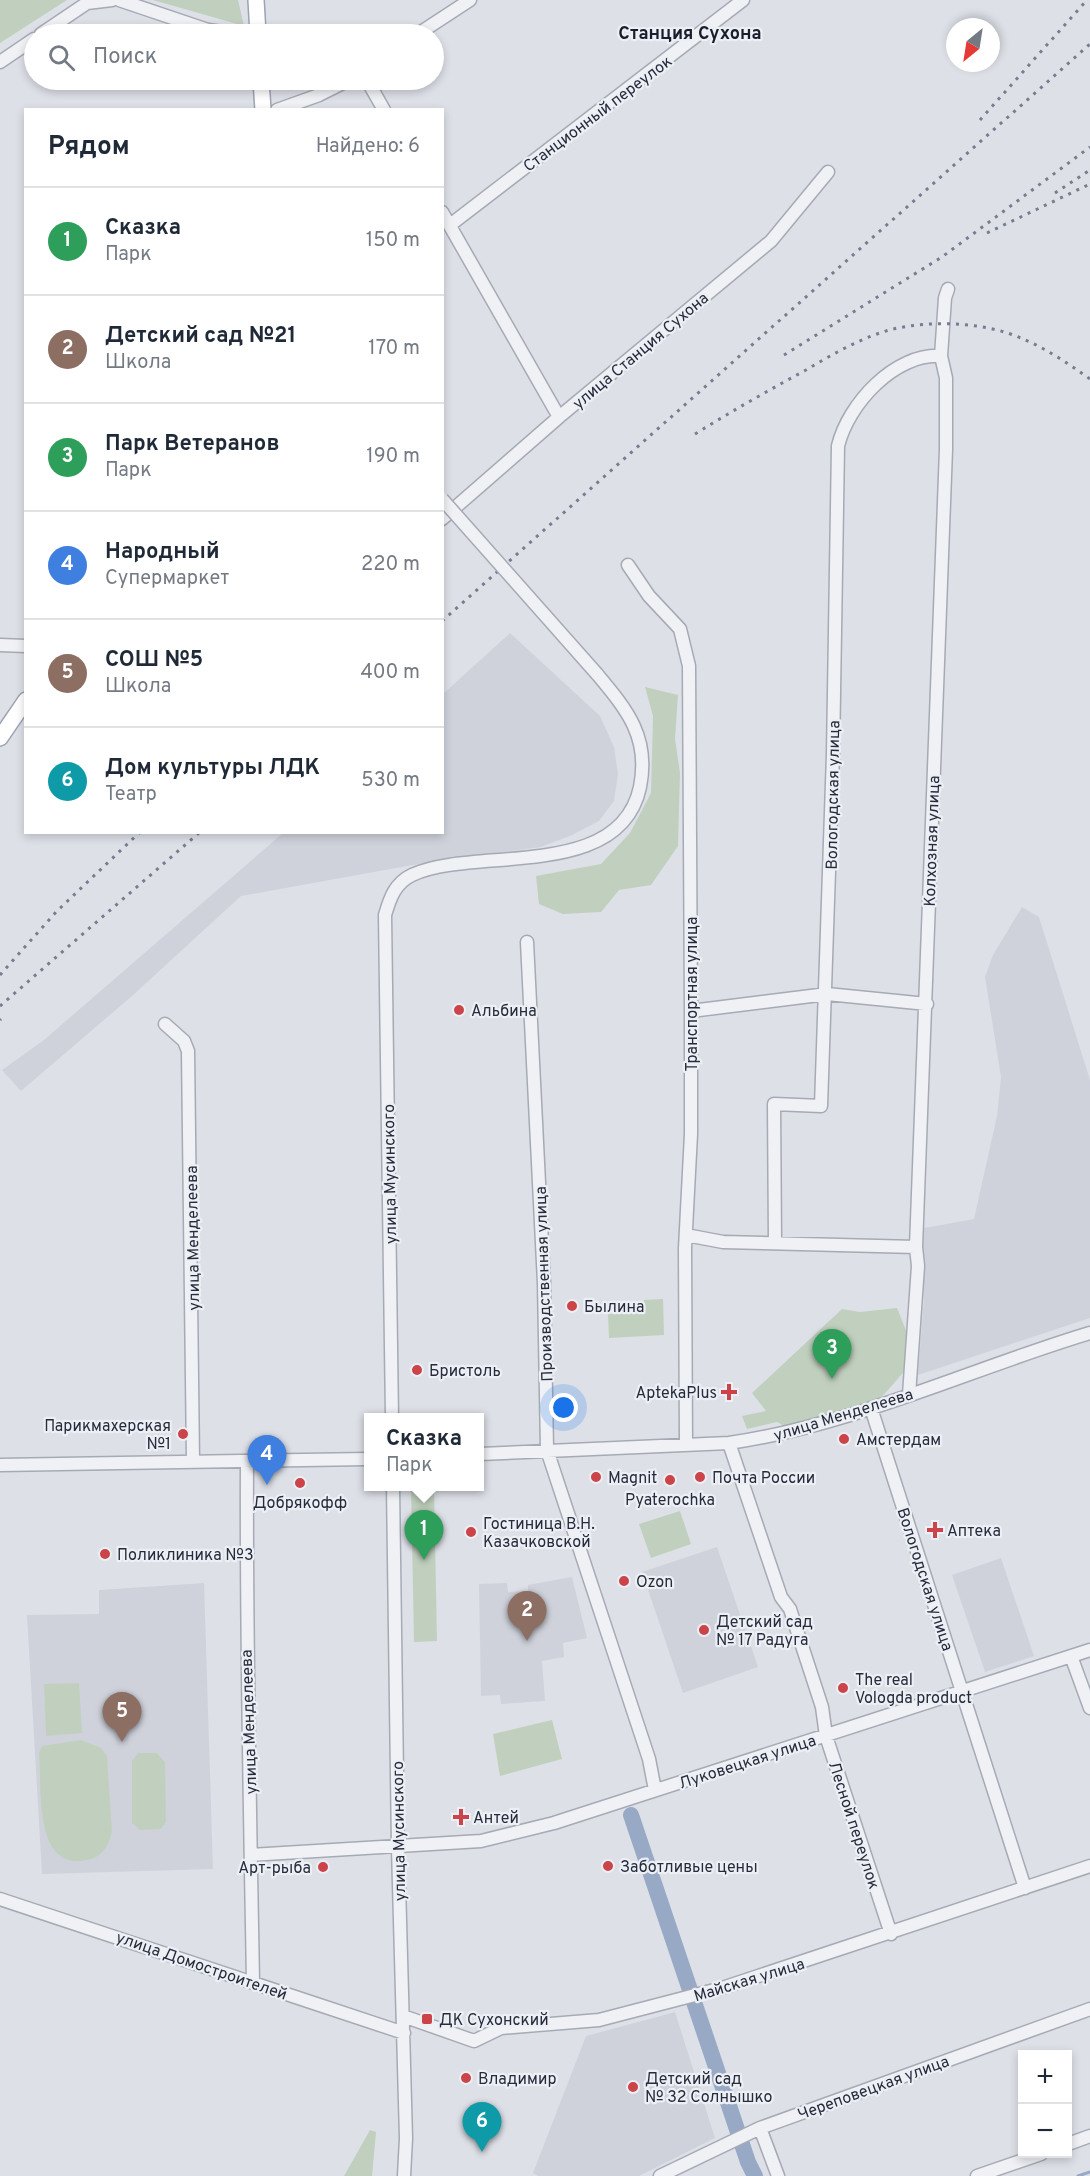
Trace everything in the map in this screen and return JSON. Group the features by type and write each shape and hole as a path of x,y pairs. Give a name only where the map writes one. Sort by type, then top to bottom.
{"main road":[{"path":"255,0 257,24"},
{"path":"262,90 263,108"},
{"path":"0,738 24,703"}],"street":[{"path":"56,24 87,3 112,0"},
{"path":"119,0 190,24"},
{"path":"433,24 470,0"},
{"name":"Станционный переулок","path":"450,225 743,0"},
{"path":"0,62 24,46"},
{"path":"283,108 329,90"},
{"path":"373,90 383,108"},
{"name":"улица Станция Сухона","path":"444,517 559,417 771,241 828,172"},
{"path":"444,215 559,417"},
{"name":"Колхозная улица","path":"909,1395 918,1266 916,1247 927,1004 946,449 946,378 941,356 945,298 948,288"},
{"name":"Вологодская улица","path":"775,1242 774,1104 821,1106 826,994 838,446 849,418 872,389 916,359 941,356"},
{"name":"улица Мусинского","path":"392,1413 384,932 390,898 397,886 410,876 437,868 542,856 577,849 602,838 623,821 638,795 644,768 639,737 627,709 444,501"},
{"name":"Транспортная улица","path":"628,564 649,596 680,629 689,666 691,1134 686,1235 686,1445"},
{"path":"0,645 24,646"},
{"name":"Производственная улица","path":"528,942 544,1273 547,1450 649,1759 656,1790"},
{"path":"691,1011 826,994 927,1004"},
{"name":"улица Менделеева","path":"165,1024 184,1041 188,1051 193,1461"},
{"path":"686,1235 723,1242 916,1247"},
{"name":"улица Менделеева","path":"484,1454 729,1443 806,1428 1090,1333"},
{"name":"Вологодская улица","path":"871,1407 1025,1888"},
{"name":"Лесной переулок","path":"729,1443 781,1597 790,1609 822,1707 826,1736 891,1934"},
{"path":"0,1465 364,1459"},
{"name":"улица Менделеева","path":"247,1461 245,1619 253,1982"},
{"name":"улица Мусинского","path":"393,1491 398,1848 406,2138 404,2176"},
{"name":"Луковецкая улица","path":"251,1855 398,1848 481,1841 554,1823 1090,1650"},
{"path":"1071,1656 1090,1708"},
{"name":"Майская улица","path":"403,2016 474,2041 501,2028 578,2024 706,1992 891,1934 1090,1866"},
{"name":"улица Домостроителей","path":"0,1899 404,2033"},
{"name":"Череповецкая улица","path":"660,2176 760,2128 1090,2009"},
{"path":"760,2128 778,2176"},
{"path":"1072,2143 1090,2136"},
{"path":"977,2176 1029,2158"}],"shaded area":[{"path":"510,633 600,716 614,747 618,774 614,801 599,821 541,847 418,864 241,896 132,996 21,1091 2,1070 44,1040 282,834 444,834 444,693"},
{"path":"1022,907 1039,917 1090,1080 1090,1318 918,1375 924,1299 919,1229 974,1219 997,1116 1001,1077 985,977 993,955"},
{"name":"Детский сад № 17 Радуга","path":"717,1547 758,1667 683,1693 642,1572"},
{"path":"1001,1558 1034,1656 985,1672 952,1575"},
{"path":"572,1577 587,1638 563,1643 564,1657 542,1661 545,1701 501,1704 500,1695 481,1696 479,1584 507,1583 508,1592 528,1591 528,1585"},
{"path":"204,1583 213,1869 42,1874 27,1615 99,1614 99,1590"},
{"name":"Детский сад № 32 Солнышко","path":"675,2012 715,2138 639,2176 538,2176 533,2173 586,2036"}],"green space":[{"path":"0,0 67,0 30,24 24,24 24,28 0,43"},
{"path":"153,0 238,0 244,24"},
{"path":"645,687 678,695 675,739 680,773 678,846 651,885 619,890 601,912 563,914 539,904 536,876 601,864 630,833 651,793 653,716"},
{"path":"663,1299 664,1335 609,1338 608,1314 644,1313 644,1300"},
{"path":"897,1308 911,1343 910,1365 880,1399 790,1429 777,1422 747,1429 742,1416 766,1411 752,1393 842,1309 860,1312"},
{"path":"411,1491 434,1491 437,1641 414,1642"},
{"path":"680,1511 691,1544 651,1558 639,1524"},
{"path":"79,1683 82,1733 46,1736 44,1684"},
{"path":"552,1720 562,1759 500,1776 493,1734"},
{"path":"81,1740 101,1748 107,1756 112,1831 108,1844 99,1855 91,1859 72,1861 59,1855 50,1842 44,1826 39,1753 42,1746"},
{"path":"138,1753 157,1753 165,1762 166,1822 161,1829 140,1830 132,1823 132,1761"},
{"path":"370,2130 376,2132 372,2176 344,2176"}],"waterway":[{"path":"631,1815 748,2162 755,2176"},
{"path":"1078,2176 1090,2172"}],"railway":[{"path":"980,120 1087,0"},
{"path":"444,619 1090,44"},
{"path":"784,355 942,257 1090,147"},
{"path":"1055,193 1090,170"},
{"path":"987,233 1090,184"},
{"path":"695,434 848,346 881,332 909,326 959,324 1008,333 1049,352 1090,379"},
{"path":"0,975 56,912 138,834"},
{"path":"0,1006 198,834"}],"place":[{"name":"Альбина","path":"459,1010"},
{"name":"Былина","path":"572,1306"},
{"name":"Бристоль","path":"417,1370"},
{"name":"Парк Ветеранов","path":"832,1379"},
{"name":"AptekaPlus","path":"729,1392"},
{"name":"Парикмахерская №1","path":"183,1434"},
{"name":"Амстердам","path":"844,1439"},
{"name":"Magnit","path":"596,1477"},
{"name":"Почта России","path":"700,1477"},
{"name":"Pyaterochka","path":"670,1480"},
{"name":"Добрякофф","path":"300,1483"},
{"name":"Народный","path":"267,1485"},
{"name":"Аптека","path":"935,1530"},
{"name":"Гостиница В.Н. Казачковской","path":"471,1532"},
{"name":"Поликлиника №3","path":"105,1554"},
{"name":"Сказка","path":"424,1560"},
{"name":"Ozon","path":"624,1581"},
{"name":"Детский сад № 17 Радуга","path":"704,1630"},
{"name":"Детский сад №21","path":"527,1641"},
{"name":"The real Vologda product","path":"843,1688"},
{"name":"СОШ №5","path":"122,1742"},
{"name":"Антей","path":"461,1817"},
{"name":"Заботливые цены","path":"608,1866"},
{"name":"Арт-рыба","path":"323,1867"},
{"name":"ДК Сухонский","path":"427,2019"},
{"name":"Владимир","path":"466,2078"},
{"name":"Детский сад № 32 Солнышко","path":"633,2087"},
{"name":"Дом культуры ЛДК","path":"482,2152"}],"district":[{"name":"Станция Сухона","path":"690,33"}]}
